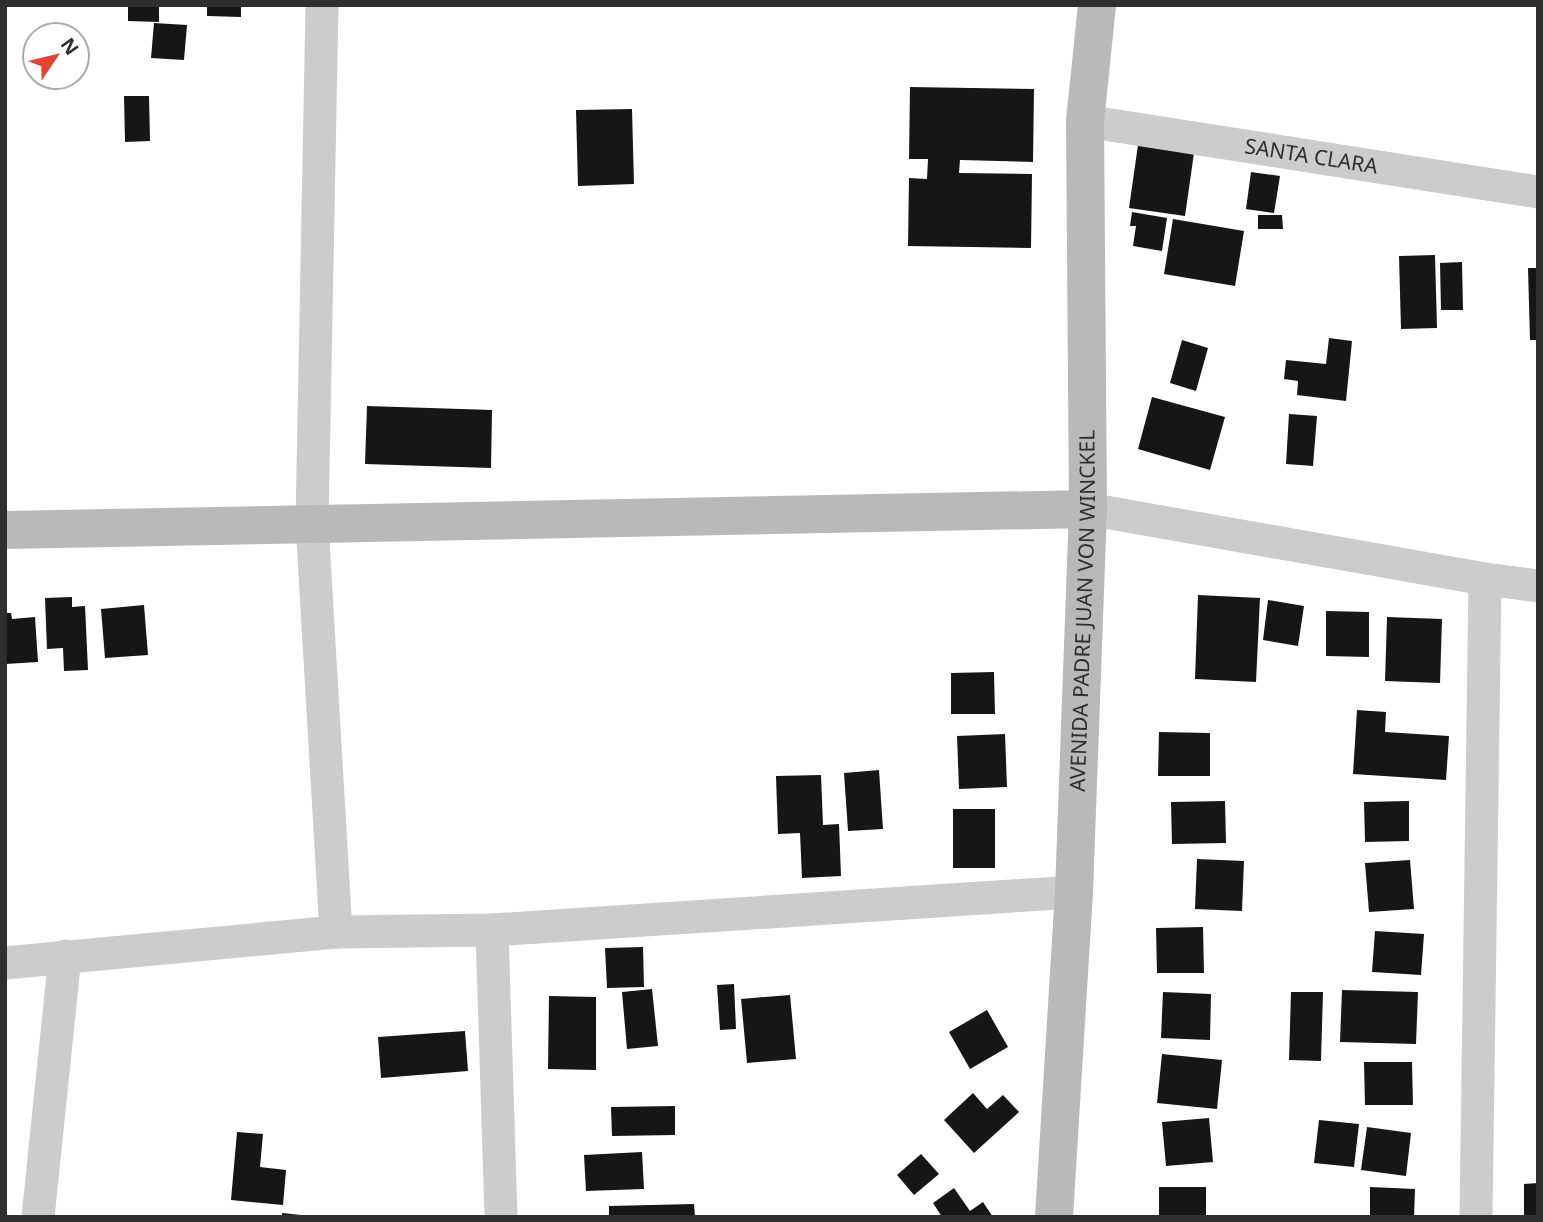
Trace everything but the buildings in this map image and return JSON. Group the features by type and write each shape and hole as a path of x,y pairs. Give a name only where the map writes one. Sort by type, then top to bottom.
{"main road":[{"name":"AVENIDA PADRE JUAN VON WINCKEL","path":"1054,1217 1074,892 1088,509 1085,121 1097,5"},
{"path":"5,530 1088,509"}],"street":[{"path":"323,5 312,523 336,932"},
{"name":"SANTA CLARA","path":"1085,121 1538,192"},
{"path":"1088,509 1538,586"},
{"path":"1476,1217 1485,579"},
{"path":"5,963 336,932 492,930 1074,892"},
{"path":"492,930 501,1217"},
{"path":"38,1217 65,956"}]}
